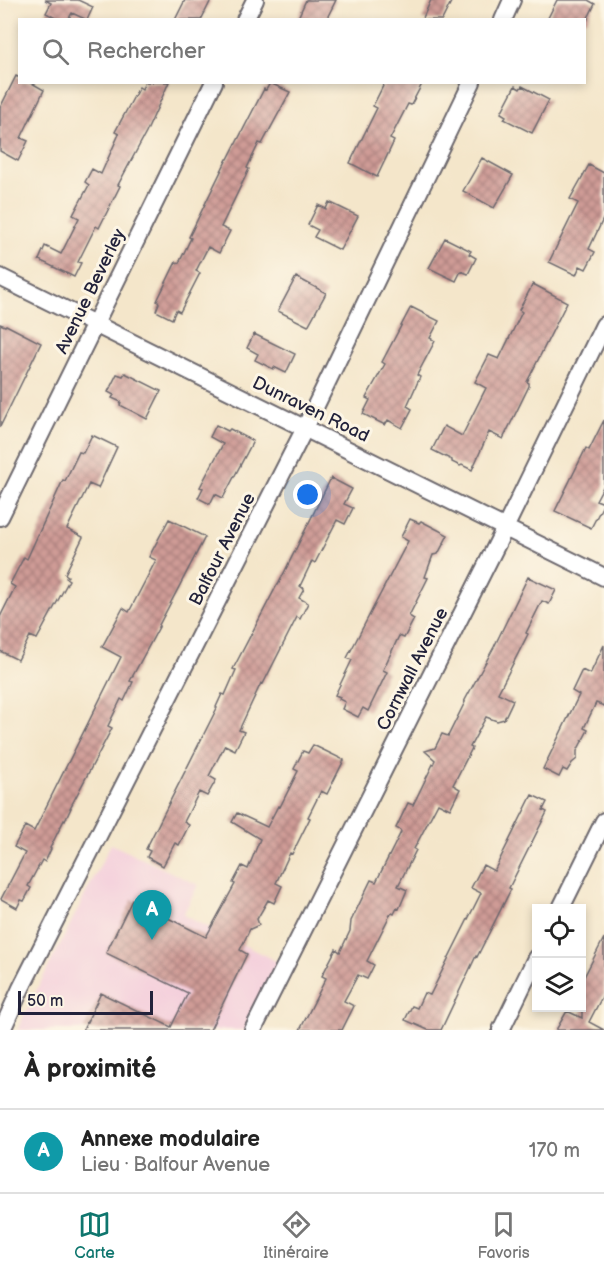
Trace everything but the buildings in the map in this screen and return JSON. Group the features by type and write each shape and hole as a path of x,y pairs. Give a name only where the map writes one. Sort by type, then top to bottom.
{"street":[{"path":"246,18 255,0"},
{"path":"504,18 512,0"},
{"name":"Avenue Beverley","path":"0,517 213,84"},
{"name":"Balfour Avenue","path":"2,1030 21,988 304,428 471,84"},
{"name":"Dunraven Road","path":"0,277 604,577"},
{"name":"Cornwall Avenue","path":"253,1030 505,528 604,324"},
{"path":"563,904 604,821"},
{"path":"501,1030 532,968"}],"shaded area":[{"path":"111,844 198,885 183,915 284,965 246,1030 18,1030"}],"place":[{"name":"Annexe modulaire","path":"152,940"}]}
